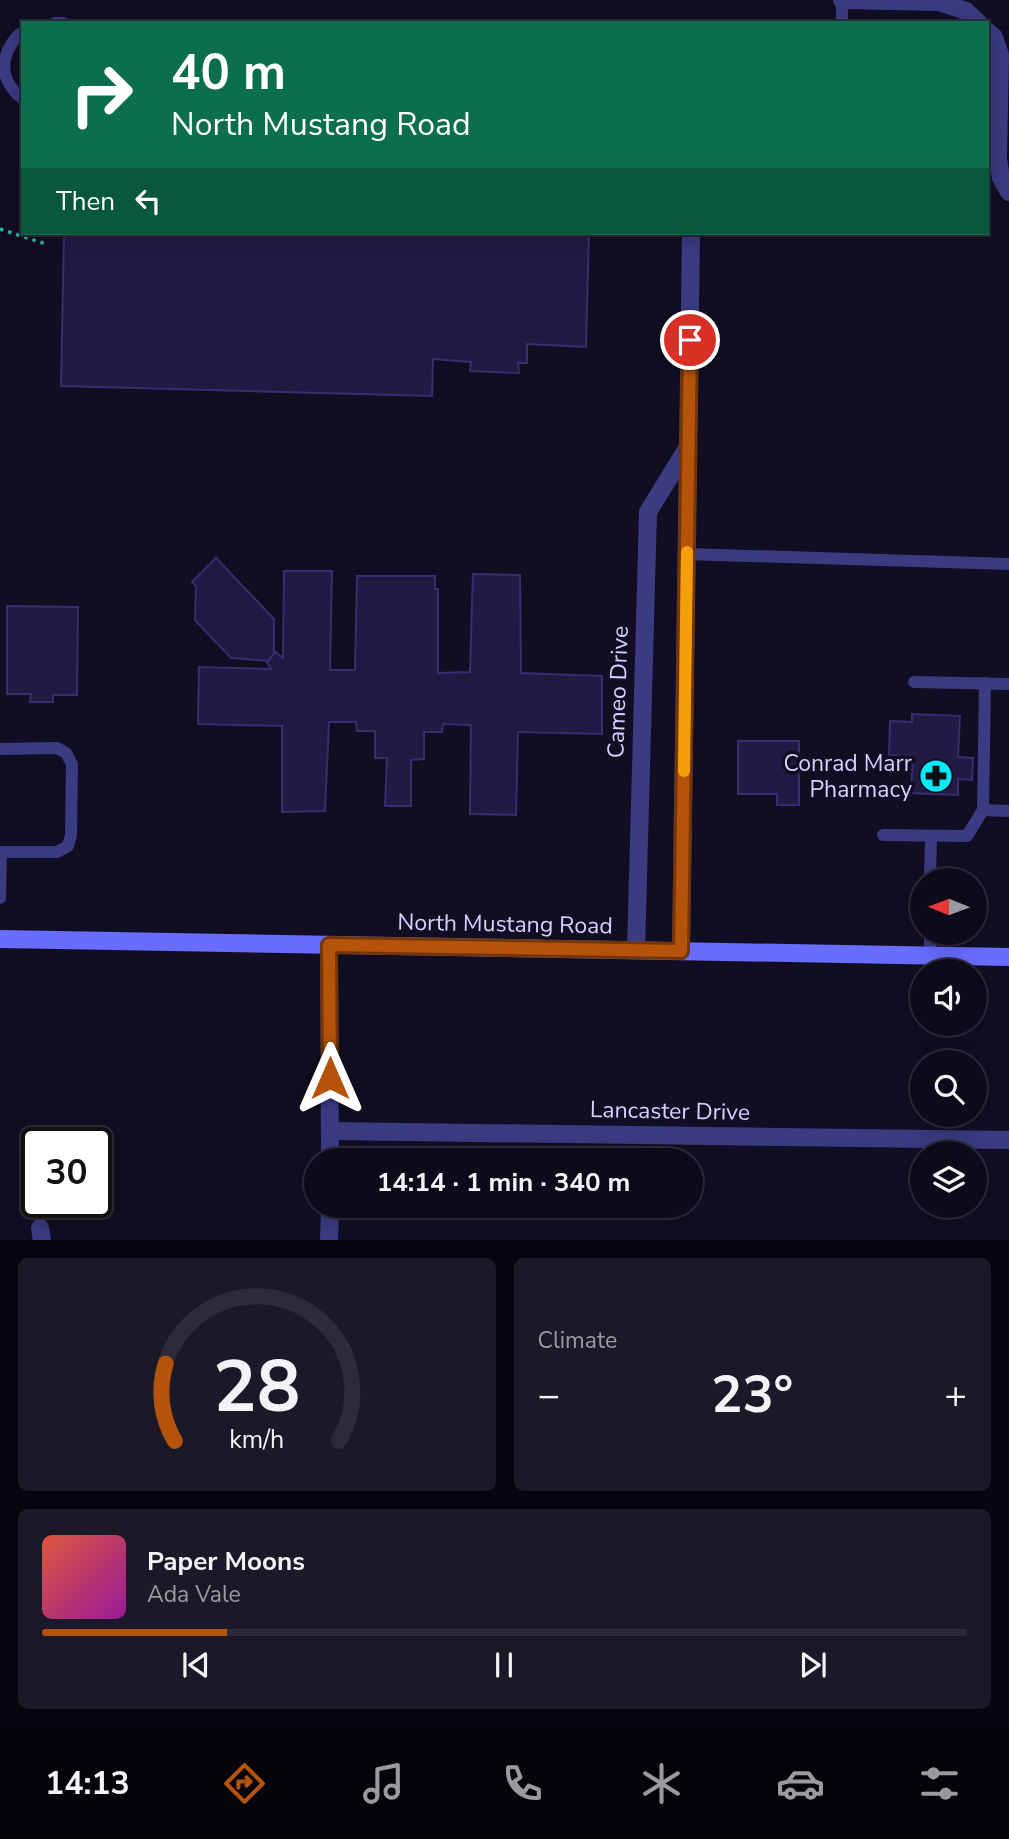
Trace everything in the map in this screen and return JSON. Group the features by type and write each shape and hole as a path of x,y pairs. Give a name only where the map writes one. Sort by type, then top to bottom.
{"main road":[{"name":"North Mustang Road","path":"0,939 1009,957"}],"street":[{"path":"842,0 939,2 966,11 977,21"},
{"path":"989,32 994,37 1000,55 998,159 1001,178 1009,192"},
{"path":"681,951 691,235"},
{"name":"Cameo Drive","path":"636,950 648,512 688,447"},
{"path":"329,945 330,1148"},
{"name":"Lancaster Drive","path":"330,1131 1009,1140"},
{"path":"329,1240 330,1218"}],"lane":[{"path":"842,0 842,21"},
{"path":"21,33 3,58 2,73 9,88 21,97"},
{"path":"687,554 1009,564"},
{"path":"914,682 1009,684"},
{"path":"883,835 967,836 983,810 985,684"},
{"path":"0,748 57,748 66,753 72,764 71,835 68,846 57,852 1,852 0,898"},
{"path":"983,810 1009,811"},
{"path":"930,836 930,868"},
{"path":"930,945 930,956"}],"path":[{"path":"0,229 46,244"}],"building":[{"path":"64,235 589,235 586,347 527,344 527,363 518,363 519,373 470,371 471,362 433,359 432,396 61,386"},
{"path":"216,558 274,619 274,654 268,661 231,658 195,620 196,586 192,582"},
{"path":"284,571 332,571 330,670 355,670 357,576 435,576 435,589 438,589 438,673 470,672 473,574 520,575 521,673 602,676 602,734 518,732 516,815 470,814 471,725 443,724 442,732 424,732 424,759 411,760 411,806 385,806 387,758 375,758 375,731 357,731 356,722 329,722 325,811 282,812 282,726 198,724 199,667 271,669 267,662 276,652 283,658"},
{"path":"7,606 78,607 77,695 53,695 53,702 30,702 31,694 7,694"},
{"path":"912,714 960,716 958,757 973,758 972,780 958,779 958,795 911,793 913,756 889,755 890,721 912,722"},
{"path":"738,741 799,741 799,805 777,805 777,794 738,794"}],"slow traffic":[{"path":"684,771 687,552"}],"place":[{"name":"Conrad Marr Pharmacy","path":"936,776"}],"route":[{"path":"330,1078 329,945 681,951 690,340"}]}
